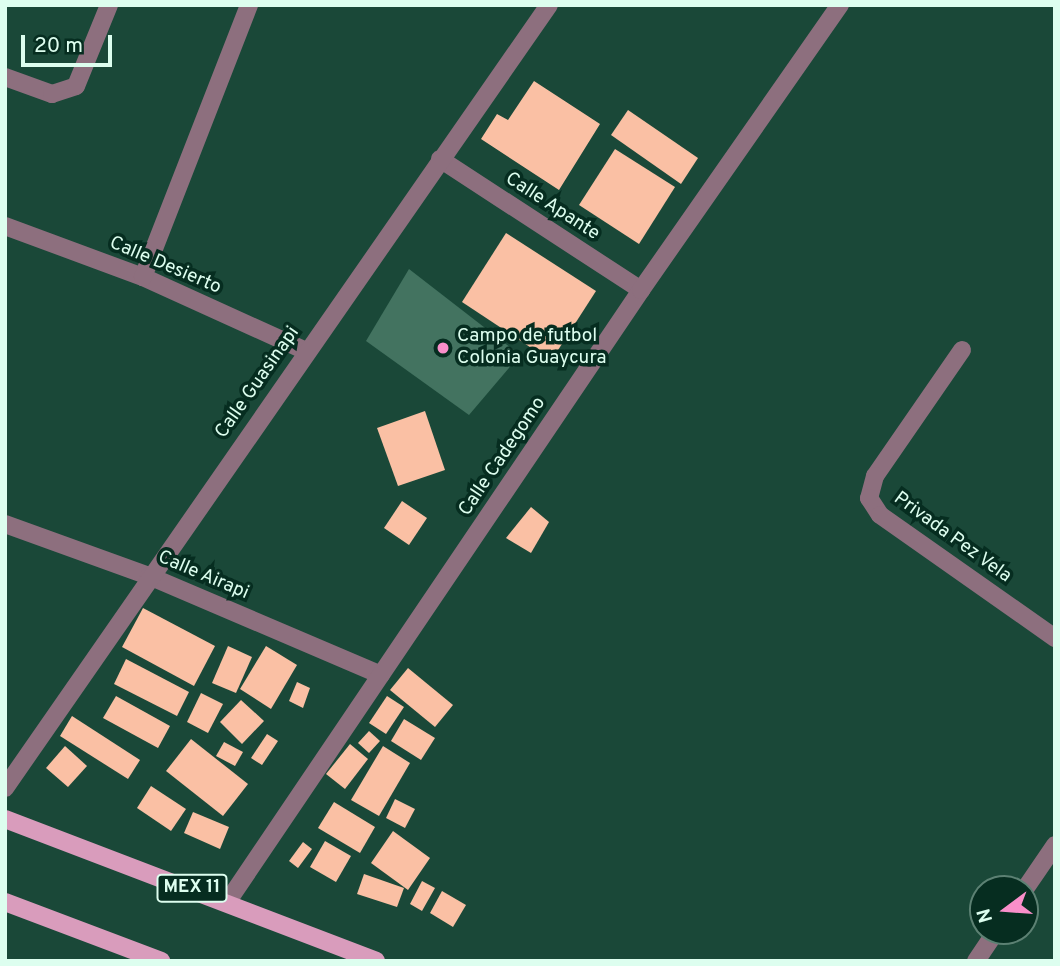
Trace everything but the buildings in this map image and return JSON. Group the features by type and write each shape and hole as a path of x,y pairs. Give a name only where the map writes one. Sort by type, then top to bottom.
{"main road":[{"name":"MEX 11","path":"5,819 228,901 376,961"},
{"path":"5,902 161,961"}],"street":[{"path":"5,77 52,94 76,86 109,5"},
{"path":"143,277 250,5"},
{"name":"Calle Guasinapi","path":"5,788 149,576 548,5"},
{"name":"Calle Cadegomo","path":"228,901 641,289 840,5"},
{"name":"Calle Apante","path":"440,159 641,289"},
{"name":"Calle Desierto","path":"5,226 143,277 306,351"},
{"name":"Privada Pez Vela","path":"962,350 875,476 869,498 880,515 1055,638"},
{"name":"Calle Airapi","path":"5,524 149,576 381,675"},
{"path":"1035,875 1055,845"},
{"path":"976,961 987,945"}],"green space":[{"name":"Campo de futbol Colonia Guaycura","path":"409,269 520,355 469,415 366,341"}],"place":[{"name":"Campo de futbol Colonia Guaycura","path":"443,348"}]}
